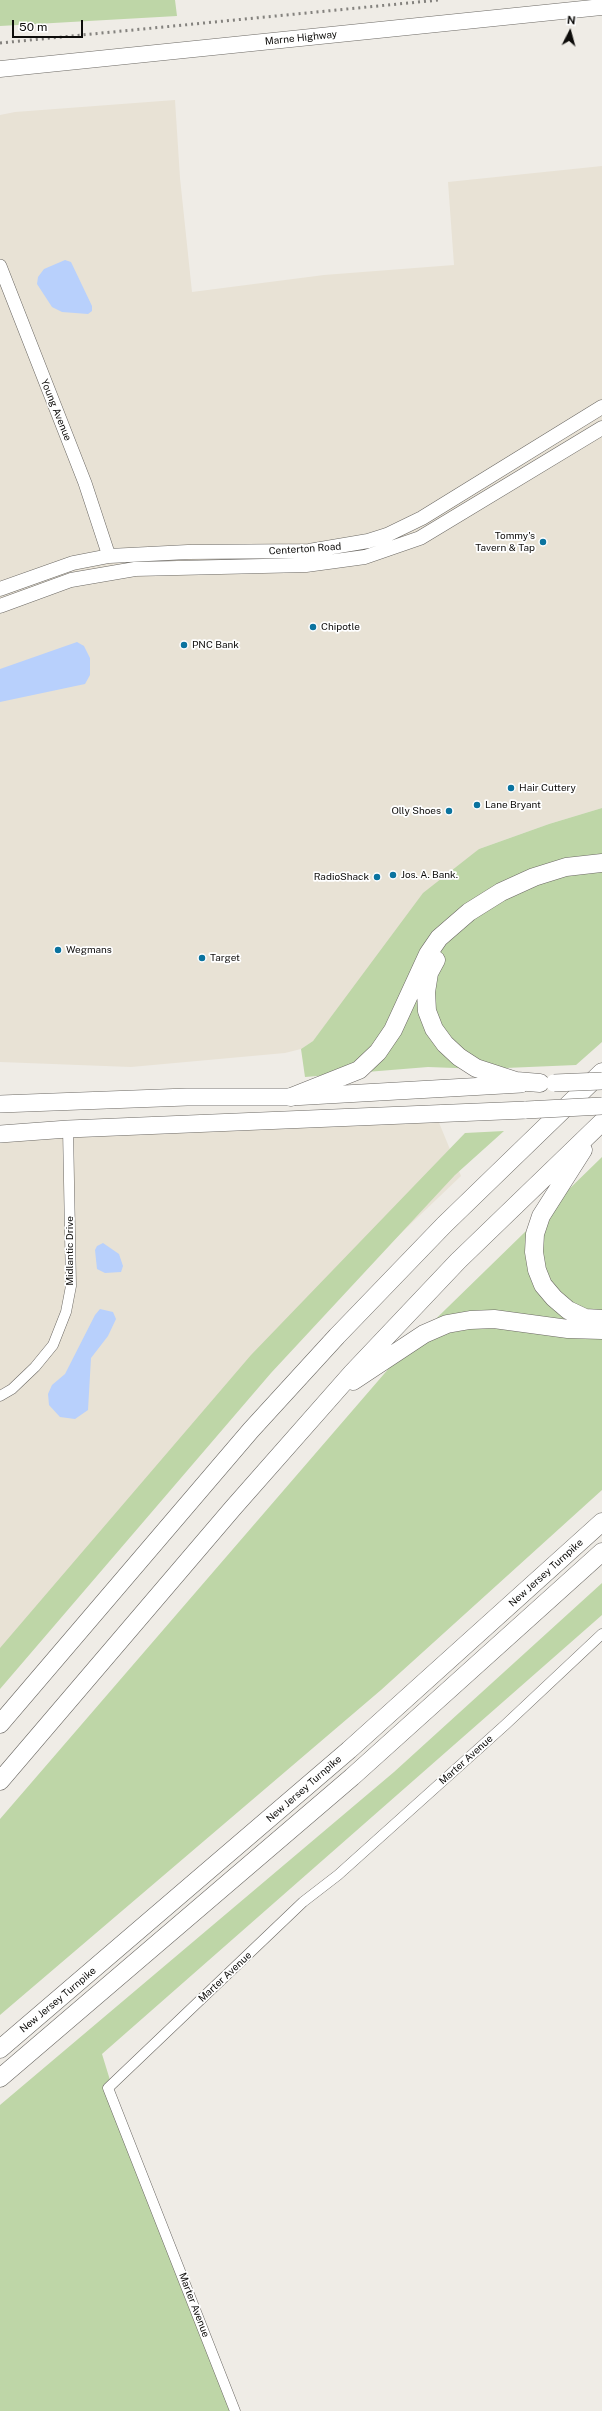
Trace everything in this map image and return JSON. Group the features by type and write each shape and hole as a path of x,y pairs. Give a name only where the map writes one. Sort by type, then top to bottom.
{"highway":[{"path":"291,1097 359,1070 378,1052 392,1030 428,954 439,938 469,912 501,892 534,877 566,867 602,863"},
{"path":"547,1083 516,1081 495,1075 476,1068 459,1057 434,1029 427,1011 426,992 429,973 438,955 451,939 486,910 507,898 554,879 578,874 602,873"},
{"path":"0,1104 187,1096 291,1097 547,1083 600,1075"},
{"path":"0,1724 251,1430 337,1336 444,1226 600,1075"},
{"path":"0,1100 19,1102"},
{"path":"0,1134 68,1129 602,1106"},
{"path":"600,1123 541,1216 535,1234 534,1252 536,1270 543,1284 554,1298 568,1310 579,1315 602,1319"},
{"path":"0,1781 334,1393 454,1266 600,1123"},
{"path":"334,1393 403,1347 447,1324 470,1320 494,1319 568,1329 602,1330"},
{"name":"New Jersey Turnpike","path":"0,2049 349,1750 602,1522"},
{"path":"0,2078 352,1777 602,1552"}],"main road":[{"name":"Marne Highway","path":"0,69 602,7"},
{"name":"Centerton Road","path":"0,589 73,563 109,556 188,552 309,551 348,546 374,539 405,527 439,508 602,407"},
{"name":"Centerton Road","path":"0,606 71,580 135,569 306,566 365,558 420,538 602,428"}],"street":[{"name":"Young Avenue","path":"0,266 85,483 109,556"},
{"name":"Midlantic Drive","path":"0,1396 35,1367 53,1345 66,1312 71,1286 68,1129"},
{"name":"Marter Avenue","path":"235,2411 108,2088 303,1902 338,1875 475,1752 602,1634"}],"shaded area":[{"path":"175,100 180,178 192,292 324,275 454,265 448,182 602,166 602,808 549,824 479,849 339,1008 313,1041 301,1049 285,1053 131,1067 0,1062 0,115 15,112"},
{"path":"435,1113 461,1176 372,1261 237,1403 0,1686 0,1134"}],"green space":[{"path":"0,0 175,0 177,16 0,26"},
{"path":"602,808 602,1042 576,1065 482,1069 428,1067 305,1077 301,1049 313,1041 423,893 479,849 549,824"},
{"path":"504,1131 455,1175 271,1373 0,1689 0,1648 251,1355 465,1133"},
{"path":"602,1157 602,1490 381,1690 0,2015 0,1819 409,1345"},
{"path":"602,1583 602,1615 102,2054 121,2116 234,2411 0,2411 0,2105 394,1772"}],"water":[{"path":"65,260 71,262 92,306 92,311 88,314 62,312 52,307 37,284 38,277 44,269"},
{"path":"77,642 84,646 90,658 90,675 85,684 0,702 0,669"},
{"path":"103,1243 119,1254 123,1266 121,1272 105,1273 97,1269 95,1250 97,1246"},
{"path":"100,1309 113,1312 116,1319 108,1336 91,1358 88,1410 75,1419 60,1417 49,1405 48,1394 52,1385 65,1374 95,1315"}],"railway":[{"path":"0,43 439,0"}],"place":[{"name":"Tommy's Tavern & Tap","path":"543,542"},
{"name":"Chipotle","path":"313,627"},
{"name":"PNC Bank","path":"184,645"},
{"name":"Hair Cuttery","path":"511,788"},
{"name":"Lane Bryant","path":"477,805"},
{"name":"Olly Shoes","path":"449,811"},
{"name":"Jos. A. Bank.","path":"393,875"},
{"name":"RadioShack","path":"377,877"},
{"name":"Wegmans","path":"58,950"},
{"name":"Target","path":"202,958"}]}
